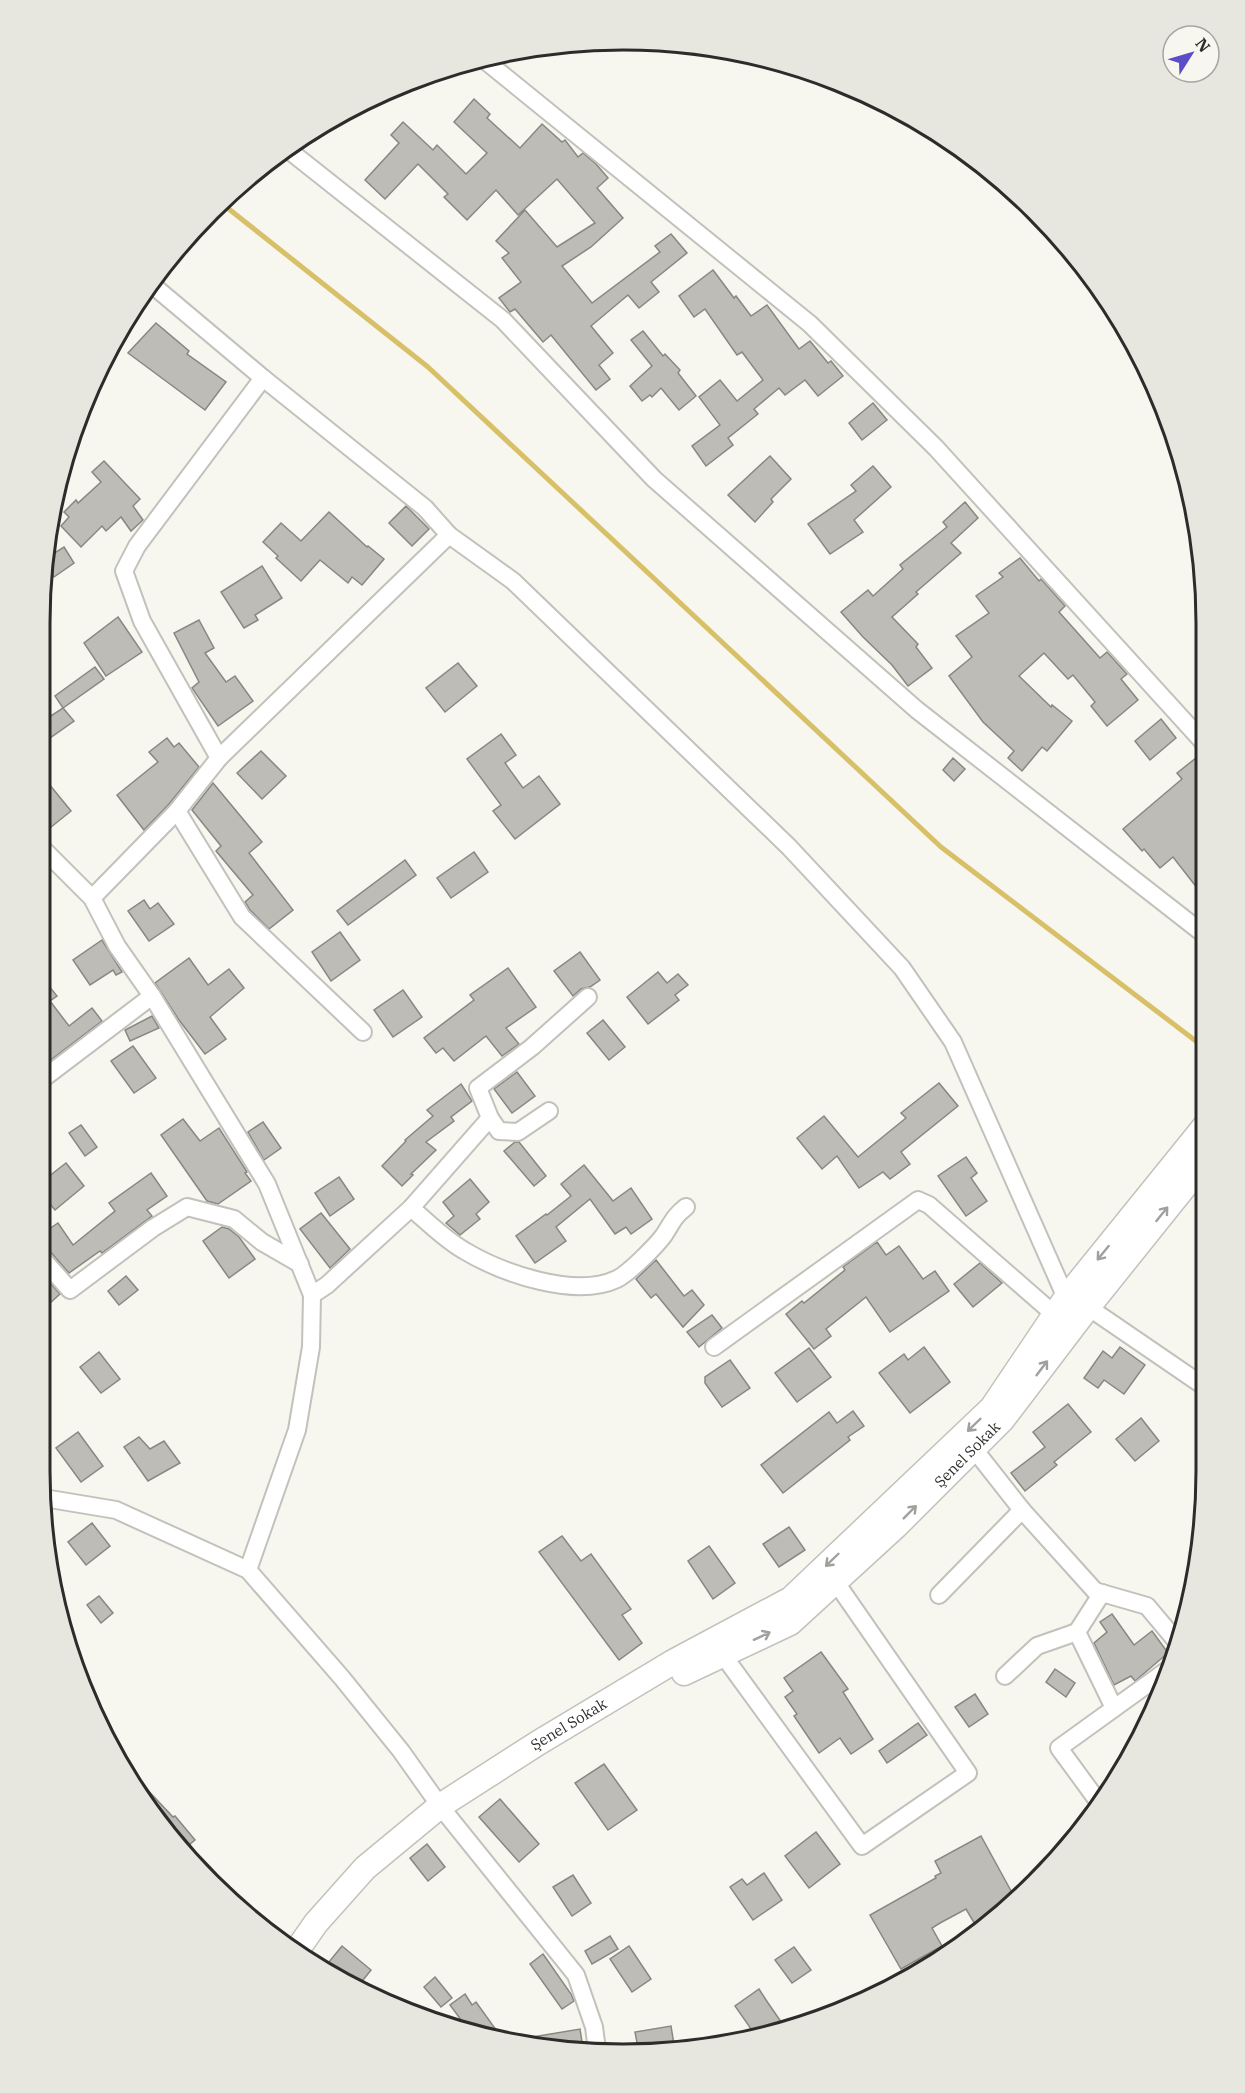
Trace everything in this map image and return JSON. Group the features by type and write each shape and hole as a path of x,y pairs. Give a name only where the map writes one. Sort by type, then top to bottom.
{"street":[{"path":"491,65 810,324 936,448 1196,734"},
{"path":"293,154 503,320 654,479 917,710 1196,928"},
{"path":"157,289 263,378 425,508 449,535 513,581 789,847 902,968 954,1042 1070,1307"},
{"path":"219,758 142,621 124,571 137,546 263,378"},
{"path":"92,898 177,811 219,758 449,535"},
{"path":"177,811 242,917 363,1032"},
{"path":"50,856 92,898 117,946 152,996 267,1184 312,1295 311,1347 297,1430 248,1570"},
{"path":"50,1073 152,996"},
{"path":"549,1111 518,1132 499,1131 490,1118 478,1088 532,1047 588,997"},
{"path":"312,1295 327,1285 411,1208 490,1118"},
{"name":"Şenel Sokak","path":"538,1743 673,1662 791,1599 992,1408 1196,1148"},
{"path":"714,1347 918,1200 929,1205 1070,1307 1196,1382"},
{"path":"50,1267 70,1290 153,1228 187,1207 234,1219 262,1242 300,1264"},
{"path":"411,1208 463,1250 510,1273 549,1282 592,1287 618,1278 644,1256 663,1237 675,1216 686,1207"},
{"name":"Şenel Sokak","path":"538,1743 790,1623 896,1526 1002,1420 1070,1307"},
{"path":"974,1449 1022,1510 1095,1591 1148,1606 1171,1635"},
{"path":"51,1499 116,1510 248,1570 350,1688 401,1751 440,1806 576,1975 594,2026 596,2043"},
{"path":"939,1595 1022,1510"},
{"path":"723,1655 862,1845 968,1773 835,1581"},
{"path":"1005,1676 1037,1646 1077,1632 1102,1593"},
{"path":"1077,1632 1114,1708"},
{"path":"1094,1796 1059,1748 1157,1678"},
{"path":"301,1945 316,1923 365,1868 440,1806 538,1743"}],"building":[{"path":"474,99 490,114 487,118 520,148 542,124 562,142 565,140 578,157 583,153 608,178 597,188 623,218 591,247 562,266 592,303 660,252 655,246 671,234 687,253 651,282 659,292 639,308 628,295 591,326 613,353 599,365 610,379 596,390 551,335 543,342 515,309 510,312 499,298 521,282 502,258 509,253 496,241 525,210 557,247 595,223 557,179 518,215 496,190 467,220 444,197 448,194 418,164 385,199 365,180 399,143 391,135 403,122 433,150 437,145 466,174 487,153 454,122"},
{"path":"713,270 751,316 767,305 799,349 810,341 828,363 831,361 843,376 818,396 805,380 785,395 779,388 754,409 758,414 728,438 733,445 706,466 692,446 720,425 699,397 720,380 737,401 763,380 742,352 737,355 705,309 694,317 679,296"},
{"path":"156,323 189,351 187,354 226,382 205,410 128,353"},
{"path":"643,331 663,356 665,354 680,370 678,373 696,396 679,410 661,388 652,397 650,395 642,401 630,386 652,366 631,340"},
{"path":"873,403 887,420 862,440 849,423"},
{"path":"770,456 791,479 771,499 773,502 755,522 728,495"},
{"path":"104,461 140,499 133,506 143,520 131,531 121,517 106,531 102,526 81,547 61,526 69,517 64,512 76,500 78,503 101,482 92,472"},
{"path":"873,466 891,487 854,520 863,532 830,554 808,524 856,491 851,485"},
{"path":"965,502 978,518 951,543 961,553 916,592 918,594 892,617 918,644 916,647 932,668 908,686 892,665 841,612 868,590 873,596 903,569 900,565 947,527 943,522"},
{"path":"406,506 429,529 412,546 389,523"},
{"path":"329,512 367,547 384,559 362,585 352,577 348,583 320,560 301,581 276,558 278,556 263,542 281,523 301,541"},
{"path":"64,547 74,563 54,577 52,574 54,554"},
{"path":"1020,558 1039,581 1041,579 1065,606 1059,612 1100,658 1107,652 1127,674 1121,679 1138,700 1107,726 1091,706 1095,702 1073,675 1068,679 1044,653 1019,676 1051,707 1052,705 1072,721 1047,751 1042,747 1022,771 1008,758 1014,751 983,722 949,676 972,657 956,636 989,613 976,596 1003,577 999,573"},
{"path":"262,566 282,598 255,615 258,620 244,628 221,592"},
{"path":"118,617 142,652 106,676 84,643"},
{"path":"199,620 214,648 205,653 226,682 235,676 253,701 218,726 192,688 199,682 174,633"},
{"path":"458,663 477,686 445,712 426,688"},
{"path":"95,667 104,679 63,708 55,696"},
{"path":"63,708 74,721 50,738 50,716"},
{"path":"1161,719 1176,738 1150,760 1135,741"},
{"path":"501,734 516,755 505,763 523,788 539,776 560,804 515,839 493,811 501,805 467,759"},
{"path":"167,738 174,747 179,743 199,767 144,830 117,795 158,762 149,752"},
{"path":"261,751 286,776 262,799 237,773"},
{"path":"953,758 965,769 954,781 943,770"},
{"path":"1196,758 1196,886 1173,857 1160,868 1123,829 1182,779 1177,773"},
{"path":"213,783 262,842 249,853 293,910 269,929 250,910 245,902 253,895 216,851 221,846 192,810"},
{"path":"50,785 71,811 50,828"},
{"path":"474,852 488,872 451,898 437,878"},
{"path":"405,860 416,875 348,925 337,911"},
{"path":"144,900 150,909 158,903 174,924 149,941 128,911"},
{"path":"340,932 360,960 331,981 312,952"},
{"path":"102,940 122,972 116,975 113,970 90,985 73,960"},
{"path":"580,952 600,980 590,987 581,989 573,996 554,971"},
{"path":"189,958 208,985 229,969 244,988 210,1017 226,1039 205,1054 155,983"},
{"path":"508,968 536,1007 506,1028 519,1044 502,1056 486,1036 454,1061 443,1048 436,1053 424,1038 474,1000 470,995"},
{"path":"658,972 667,983 678,974 688,985 675,995 679,1000 648,1024 627,997"},
{"path":"50,987 57,996 50,1001"},
{"path":"403,990 422,1017 393,1037 374,1010"},
{"path":"50,1001 69,1026 92,1008 102,1021 50,1060"},
{"path":"152,1016 159,1028 130,1041 125,1030"},
{"path":"603,1020 625,1047 609,1060 587,1033"},
{"path":"133,1046 156,1078 134,1093 111,1061"},
{"path":"517,1072 535,1096 512,1113 494,1089"},
{"path":"939,1083 958,1106 901,1152 910,1164 890,1179 883,1172 859,1188 837,1156 822,1169 797,1138 824,1116 858,1157 906,1118 901,1113"},
{"path":"461,1084 472,1101 451,1117 454,1121 426,1142 436,1150 402,1186 382,1166 405,1140 433,1116 427,1110"},
{"path":"183,1119 200,1141 219,1128 251,1181 218,1204 207,1201 161,1135"},
{"path":"263,1122 281,1148 264,1160 248,1132"},
{"path":"81,1125 97,1147 85,1156 69,1133"},
{"path":"515,1142 519,1142 546,1176 534,1186 504,1151"},
{"path":"966,1157 977,1173 971,1178 987,1201 966,1216 938,1176"},
{"path":"66,1163 84,1186 55,1210 50,1204 50,1175"},
{"path":"584,1165 613,1201 631,1188 652,1219 631,1234 626,1227 615,1234 590,1199 556,1227 566,1241 535,1263 516,1236 571,1196 561,1184"},
{"path":"151,1173 167,1196 147,1210 152,1216 102,1253 100,1251 69,1273 50,1251 50,1228 58,1223 73,1245 115,1211 109,1203"},
{"path":"339,1177 354,1199 330,1216 315,1193"},
{"path":"470,1179 489,1202 476,1214 480,1219 460,1235 446,1223 454,1216 443,1202"},
{"path":"321,1213 350,1249 330,1268 300,1229"},
{"path":"222,1227 229,1229 239,1237 255,1259 229,1278 203,1241"},
{"path":"877,1242 886,1255 899,1246 923,1279 935,1271 949,1291 890,1332 866,1297 826,1329 831,1336 814,1349 786,1314 802,1301 804,1303 845,1270 843,1267"},
{"path":"656,1260 684,1296 692,1290 704,1305 683,1327 656,1294 651,1298 636,1279"},
{"path":"980,1263 1002,1283 973,1307 954,1284"},
{"path":"126,1276 138,1290 119,1305 108,1291"},
{"path":"50,1283 60,1294 50,1303"},
{"path":"712,1315 722,1328 699,1347 687,1332"},
{"path":"924,1347 950,1382 910,1413 879,1373 904,1354 908,1360"},
{"path":"1120,1347 1145,1365 1124,1394 1104,1380 1098,1388 1084,1378 1103,1351 1112,1358"},
{"path":"809,1348 831,1377 797,1402 775,1373"},
{"path":"99,1352 120,1379 101,1393 80,1367"},
{"path":"730,1360 750,1388 722,1407 705,1383 705,1377"},
{"path":"1068,1404 1091,1432 1054,1462 1057,1465 1025,1491 1011,1473 1045,1447 1033,1432"},
{"path":"853,1411 864,1426 848,1437 850,1440 783,1493 761,1465 829,1412 837,1423"},
{"path":"1141,1418 1159,1441 1135,1461 1116,1439"},
{"path":"78,1432 103,1466 81,1482 56,1448"},
{"path":"139,1437 150,1449 164,1441 180,1463 148,1481 124,1447"},
{"path":"92,1523 110,1546 86,1565 68,1542"},
{"path":"789,1527 805,1550 779,1567 763,1544"},
{"path":"562,1536 581,1561 591,1554 631,1609 622,1615 642,1643 619,1660 539,1552"},
{"path":"709,1546 735,1583 713,1599 688,1561"},
{"path":"99,1596 113,1613 101,1623 87,1605"},
{"path":"1112,1614 1134,1645 1152,1631 1166,1651 1165,1656 1135,1681 1131,1676 1114,1685 1094,1643 1107,1632 1100,1622"},
{"path":"821,1652 848,1689 843,1692 873,1739 851,1754 840,1738 819,1753 794,1716 797,1714 785,1697 793,1691 784,1678"},
{"path":"1055,1669 1075,1683 1066,1697 1046,1682"},
{"path":"975,1694 988,1714 969,1727 955,1707"},
{"path":"918,1723 927,1735 887,1763 879,1751"},
{"path":"604,1764 637,1810 608,1830 575,1783"},
{"path":"145,1787 173,1817 175,1816 195,1840 189,1845"},
{"path":"500,1799 539,1844 519,1862 479,1817"},
{"path":"816,1832 840,1864 809,1888 785,1856"},
{"path":"981,1836 1011,1891 974,1923 966,1909 932,1928 942,1946 901,1969 870,1915 936,1878 935,1876 941,1873 935,1861"},
{"path":"427,1844 445,1867 428,1881 410,1858"},
{"path":"764,1873 782,1900 753,1920 730,1887 742,1879 747,1885"},
{"path":"573,1875 591,1903 572,1916 553,1887"},
{"path":"610,1936 618,1949 592,1964 585,1951"},
{"path":"342,1946 371,1970 362,1981 329,1962"},
{"path":"629,1946 651,1979 632,1992 610,1959"},
{"path":"794,1947 811,1970 792,1983 775,1960"},
{"path":"543,1954 574,2001 562,2009 530,1964"},
{"path":"435,1977 452,1998 441,2007 424,1987"},
{"path":"759,1989 781,2021 751,2028 735,2006"},
{"path":"465,1994 472,2005 476,2002 495,2029 461,2020 450,2005"},
{"path":"671,2026 673,2041 637,2043 635,2032"},
{"path":"580,2029 582,2042 548,2039 535,2037"}],"waterway":[{"path":"227,208 428,367 941,847 1196,1041"}]}
